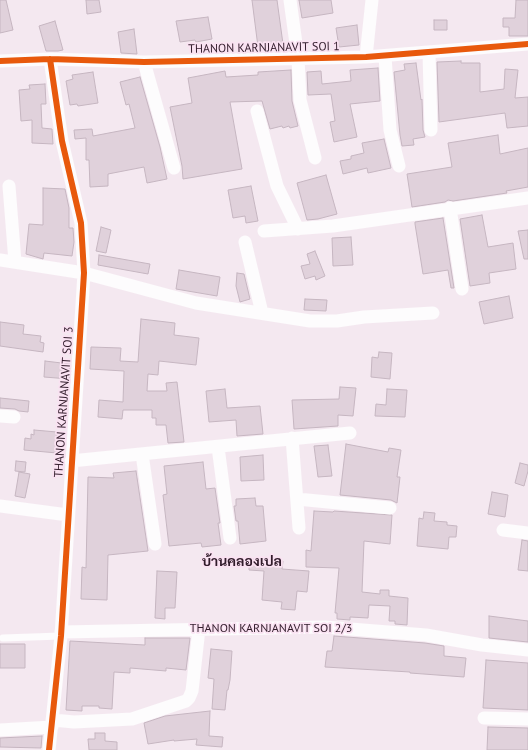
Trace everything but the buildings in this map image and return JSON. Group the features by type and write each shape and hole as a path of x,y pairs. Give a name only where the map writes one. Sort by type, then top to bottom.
{"street":[{"path":"290,0 298,58 300,100 315,158"},
{"path":"366,57 372,0"},
{"name":"THANON KARNJANAVIT SOI 1","path":"0,61 50,59 144,62 366,57 528,44"},
{"path":"429,52 431,130"},
{"path":"385,56 390,130 399,166"},
{"name":"THANON KARNJANAVIT SOI 3","path":"49,750 61,634 84,273 81,223 62,141 50,59"},
{"path":"144,62 174,168"},
{"path":"257,111 276,186 298,229"},
{"path":"9,186 15,262"},
{"path":"264,231 333,226 528,198"},
{"path":"450,208 462,289"},
{"path":"245,242 262,313"},
{"path":"0,260 84,273 196,303 310,321 433,313"},
{"path":"0,416 14,418"},
{"path":"71,461 350,433"},
{"path":"292,438 299,528"},
{"path":"218,447 230,538"},
{"path":"142,454 155,544"},
{"path":"297,499 390,508"},
{"path":"0,506 68,515"},
{"path":"503,530 528,534"},
{"name":"THANON KARNJANAVIT SOI 2/3","path":"61,634 199,629 325,627 426,635 482,645 528,650"},
{"path":"0,730 74,722 132,719 186,701 192,691 199,629"},
{"path":"484,718 528,719"}],"lane":[{"path":"3,638 61,634"}],"cycle path":[{"path":"0,61 50,59 144,62 366,57 528,44"},
{"path":"49,750 61,636 84,273 81,223 62,141 50,59"}],"district":[{"name":"บ้านคลองเปล","path":"242,562"}]}
